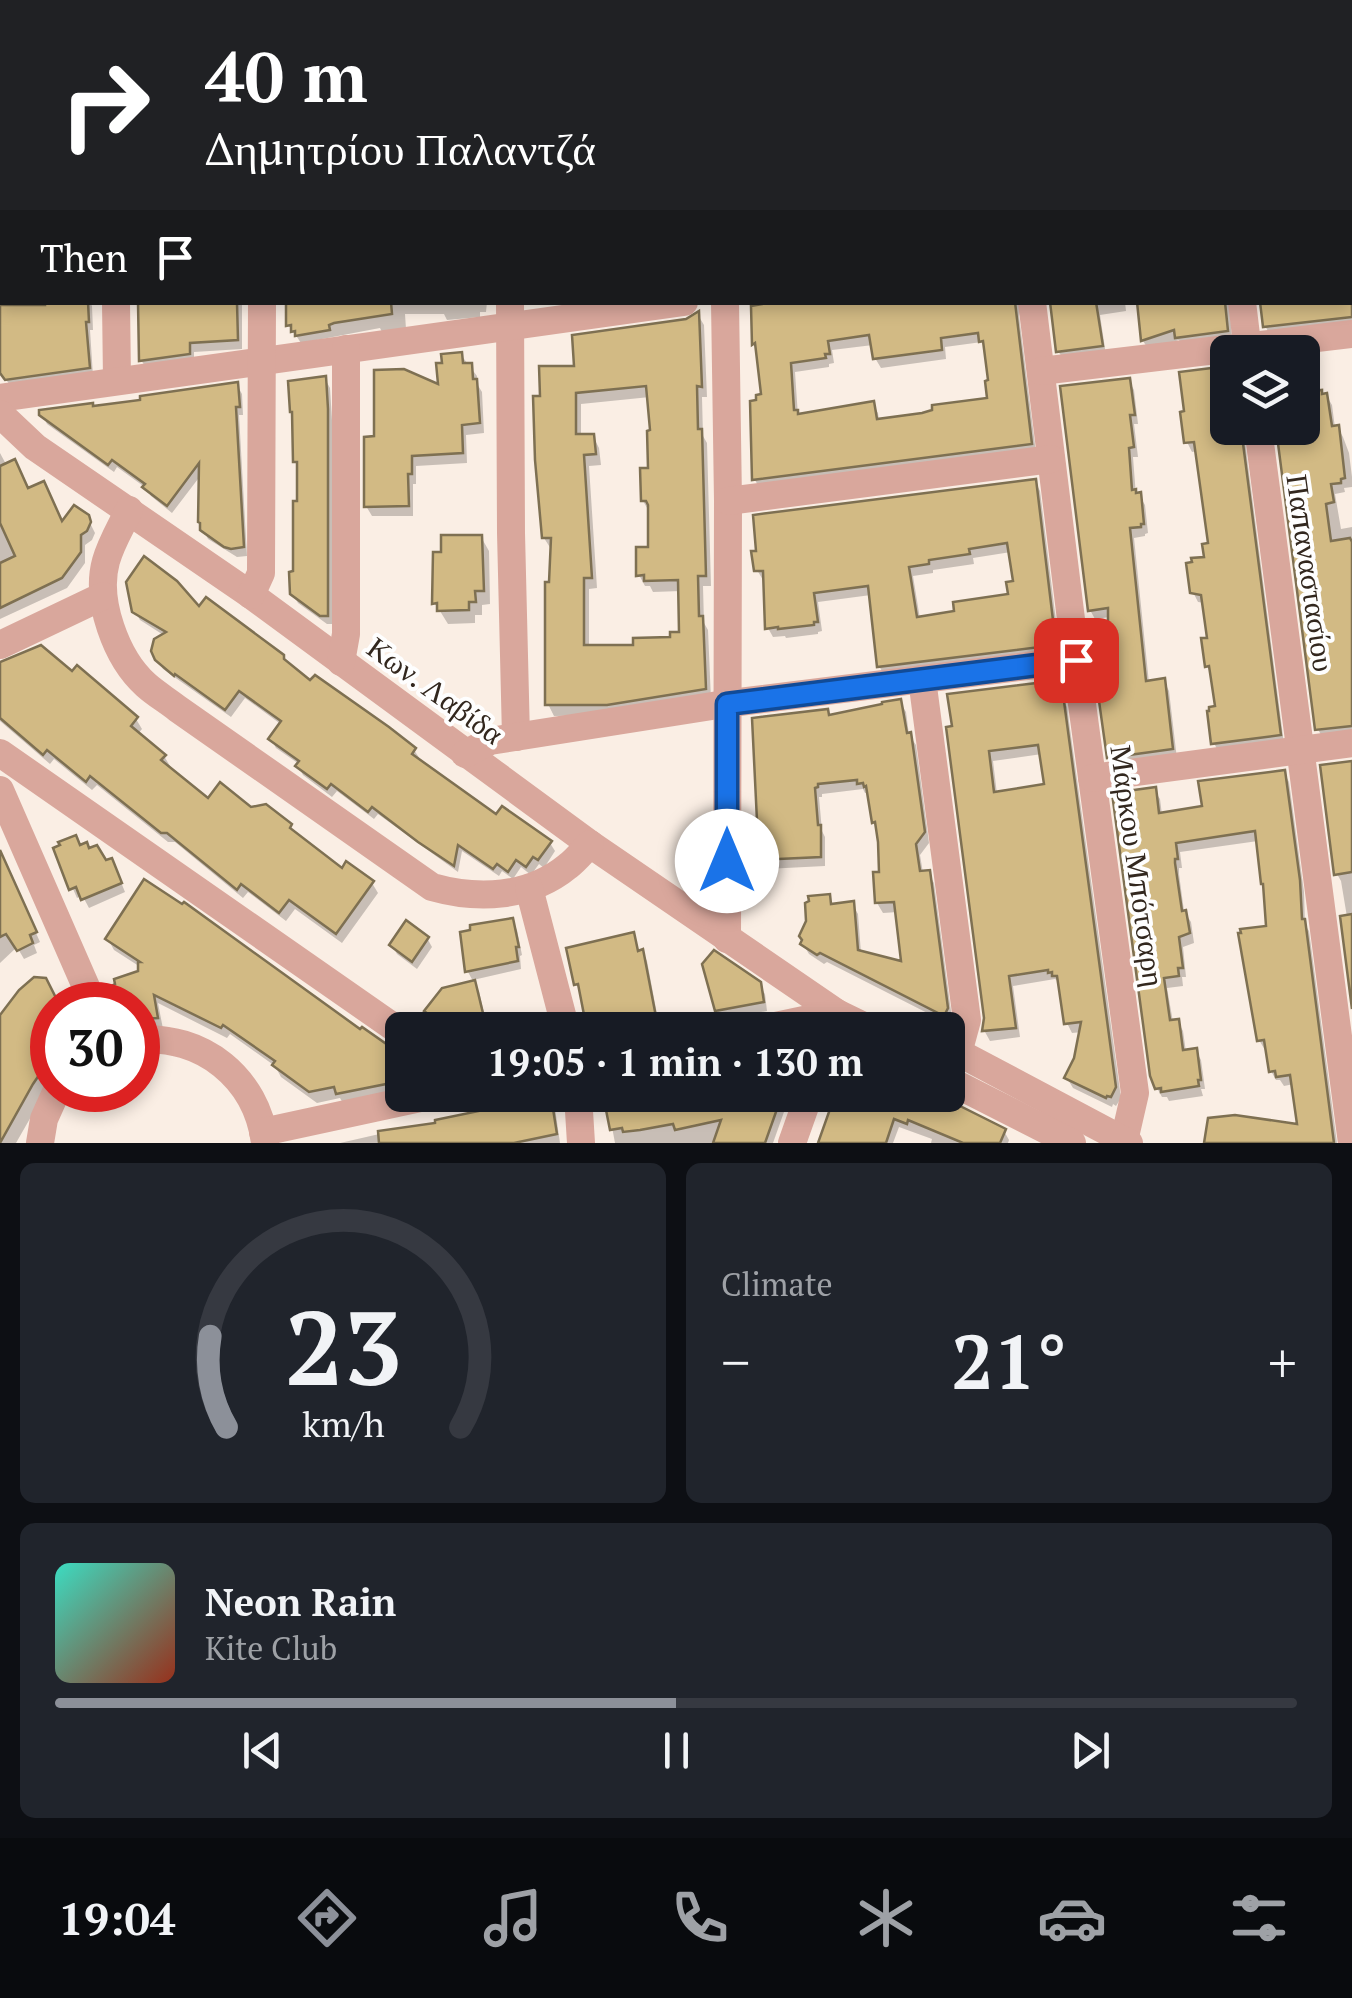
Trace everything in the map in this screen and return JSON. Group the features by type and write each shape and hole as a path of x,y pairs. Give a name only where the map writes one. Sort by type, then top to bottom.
{"street":[{"path":"116,305 118,380"},
{"path":"252,596 262,573 262,305"},
{"path":"0,398 346,348 510,314 640,305"},
{"path":"725,305 727,940"},
{"name":"Μάρκου Μπότσαρη","path":"1032,305 1135,1094 1126,1142"},
{"path":"1242,305 1246,335"},
{"path":"510,314 516,736"},
{"path":"1320,339 1352,334"},
{"path":"341,662 346,634 346,348"},
{"path":"1041,371 1210,353"},
{"name":"Κων. Λαβίδα","path":"0,414 36,447 252,596 821,1012"},
{"name":"Παπαναστασίου","path":"1260,445 1352,1143"},
{"path":"728,501 1051,459"},
{"path":"129,510 105,564 103,596 120,649 144,683 432,887 457,894 487,895 529,888 566,868 590,844"},
{"path":"0,645 103,596"},
{"path":"465,754 490,741 516,736 727,704 1076,660"},
{"path":"922,679 965,1024"},
{"path":"1092,778 1352,743"},
{"path":"0,753 385,1021"},
{"path":"0,790 11,845 82,982"},
{"path":"529,888 561,1012"},
{"path":"160,1039 181,1042 204,1052 235,1075 258,1113 264,1137 385,1107"},
{"path":"965,1056 1126,1142"},
{"path":"965,1091 1026,1132 1072,1143"},
{"path":"40,1143 47,1112"},
{"path":"579,1112 580,1143"},
{"path":"792,1143 803,1112"}],"building":[{"path":"0,305 88,305 90,368 5,380 0,373"},
{"path":"138,305 237,305 238,340 190,343 190,354 139,361"},
{"path":"286,305 391,305 392,314 334,323 329,325 330,330 295,336 291,325 286,326"},
{"path":"757,305 1015,305 1032,444 752,480 750,401 761,394 755,343 752,345 751,306","holes":["978,333 979,342 983,341 987,398 932,405 932,410 922,413 877,419 874,401 798,414 794,410 791,363 826,358 825,354 830,354 828,341 869,335 873,359 942,350 941,338"]},
{"path":"1050,305 1096,305 1103,346 1056,352"},
{"path":"1137,305 1225,305 1228,331 1175,338 1174,330 1141,341"},
{"path":"1260,305 1352,305 1352,317 1263,327"},
{"path":"699,311 702,387 697,386 698,429 702,429 706,576 698,576 706,689 607,705 545,705 545,582 549,582 551,538 542,538 535,460 533,396 540,396 539,366 574,366 572,335 686,319","holes":["646,386 648,468 640,468 641,501 648,505 648,547 636,547 636,576 644,575 644,581 678,580 679,632 670,632 670,637 633,638 633,645 584,645 584,578 592,578 584,455 596,454 594,434 576,434 576,393"]},
{"path":"462,352 463,363 472,363 473,379 477,379 480,423 462,425 463,453 412,456 409,506 364,507 364,437 374,436 374,370 404,369 438,384 436,363 442,363 441,354"},
{"path":"1210,368 1210,445 1243,445 1281,735 1211,744 1207,711 1215,706 1201,638 1207,638 1201,595 1190,593 1186,563 1192,562 1191,558 1204,557 1202,544 1208,543 1194,442 1184,443 1179,372"},
{"path":"326,376 328,616 320,616 290,594 297,462 293,462 288,381"},
{"path":"1130,378 1135,415 1130,415 1134,447 1129,448 1132,490 1141,492 1144,524 1130,528 1146,681 1165,678 1173,749 1107,758 1099,701 1099,648 1108,646 1108,608 1088,611 1060,386"},
{"path":"238,382 244,547 224,547 200,530 199,463 167,506 112,460 108,465 39,415 39,410 140,400 140,396"},
{"path":"1320,390 1327,393 1332,426 1339,425 1345,478 1341,483 1331,484 1334,502 1326,504 1331,541 1350,538 1352,542 1352,726 1315,730 1278,445 1320,445"},
{"path":"15,459 28,488 44,481 62,521 74,505 89,515 91,522 81,535 81,552 62,578 0,608 0,563 15,556 0,523 0,466"},
{"path":"1036,479 1056,645 877,667 868,586 814,593 818,622 814,625 765,629 763,571 754,571 751,551 756,551 753,515","holes":["1007,543 1013,581 1006,582 1008,594 953,602 954,611 917,617 909,567 970,554 969,549"]},
{"path":"441,535 482,535 484,591 475,591 476,602 469,602 469,610 437,611 437,603 432,604 433,552 441,552"},
{"path":"144,556 177,581 199,606 206,597 284,655 310,680 315,675 389,727 416,748 412,754 496,814 502,806 552,841 538,860 533,857 526,867 516,860 508,872 497,864 493,869 458,845 454,866 372,807 368,812 331,784 327,789 295,766 299,761 268,739 281,721 239,691 225,710 155,660 151,651 154,639 166,632 132,612 126,582"},
{"path":"41,645 72,671 77,665 138,717 131,726 166,755 161,760 208,798 220,782 251,807 266,804 342,868 346,861 374,881 336,934 289,900 279,913 241,884 237,890 90,776 86,782 47,750 43,755 0,718 0,662"},
{"path":"1045,682 1047,697 1063,694 1116,1087 1111,1097 1064,1078 1074,1058 1081,1022 1064,1024 1057,976 1052,976 1052,972 1009,976 1016,1028 982,1031 984,1018 946,727 952,726 947,694","holes":["1038,745 1044,784 994,792 989,751"]},
{"path":"901,699 907,733 911,732 925,832 916,844 920,871 930,870 946,1012 936,1012 800,944 808,896 830,894 831,904 854,901 858,950 901,961 894,902 875,903 873,872 879,872 878,842 863,783 857,784 857,780 818,784 815,788 821,857 758,860 752,718 828,709 829,715"},
{"path":"1352,761 1352,872 1334,875 1320,765"},
{"path":"1285,770 1334,1143 1204,1143 1208,1118 1235,1115 1297,1124 1290,1075 1276,1077 1275,1071 1269,1072 1264,1040 1257,1041 1238,933 1240,929 1266,926 1255,831 1176,843 1182,911 1186,910 1190,933 1179,937 1183,968 1178,968 1179,976 1164,978 1170,1020 1179,1019 1183,1050 1197,1048 1201,1080 1199,1086 1161,1092 1161,1088 1155,1089 1150,1076 1112,793 1156,787 1159,813 1202,806 1198,781"},
{"path":"76,835 80,845 97,845 106,860 112,858 122,883 81,900 76,887 69,890 53,848"},
{"path":"0,850 37,932 30,935 33,943 17,951 6,934 0,937"},
{"path":"144,879 184,902 385,1043 385,1084 336,1094 334,1087 309,1092 272,1065 275,1061 223,1025 221,1028 160,998 160,982 115,982 138,971 140,962 105,939"},
{"path":"1352,914 1352,1009 1340,916"},
{"path":"513,918 518,961 465,972 460,932 470,930 470,925"},
{"path":"406,920 429,937 412,962 389,945"},
{"path":"634,932 638,951 643,949 655,1012 583,1012 566,948"},
{"path":"714,950 761,982 764,1002 715,1011 702,964"},
{"path":"34,977 46,978 48,982 30,982 30,1089 0,1143 0,1015"},
{"path":"475,980 483,1012 424,1011 442,988"},
{"path":"965,1108 1006,1129 1000,1143 963,1143 908,1120 907,1124 894,1119 886,1143 818,1143 829,1112 965,1112"},
{"path":"474,1112 554,1112 557,1134 514,1143 379,1143 378,1131"},
{"path":"606,1112 776,1112 765,1143 713,1143 721,1120 675,1130 673,1124 623,1132 622,1128 610,1130"}],"route":[{"path":"727,861 727,704 1076,660"}]}
